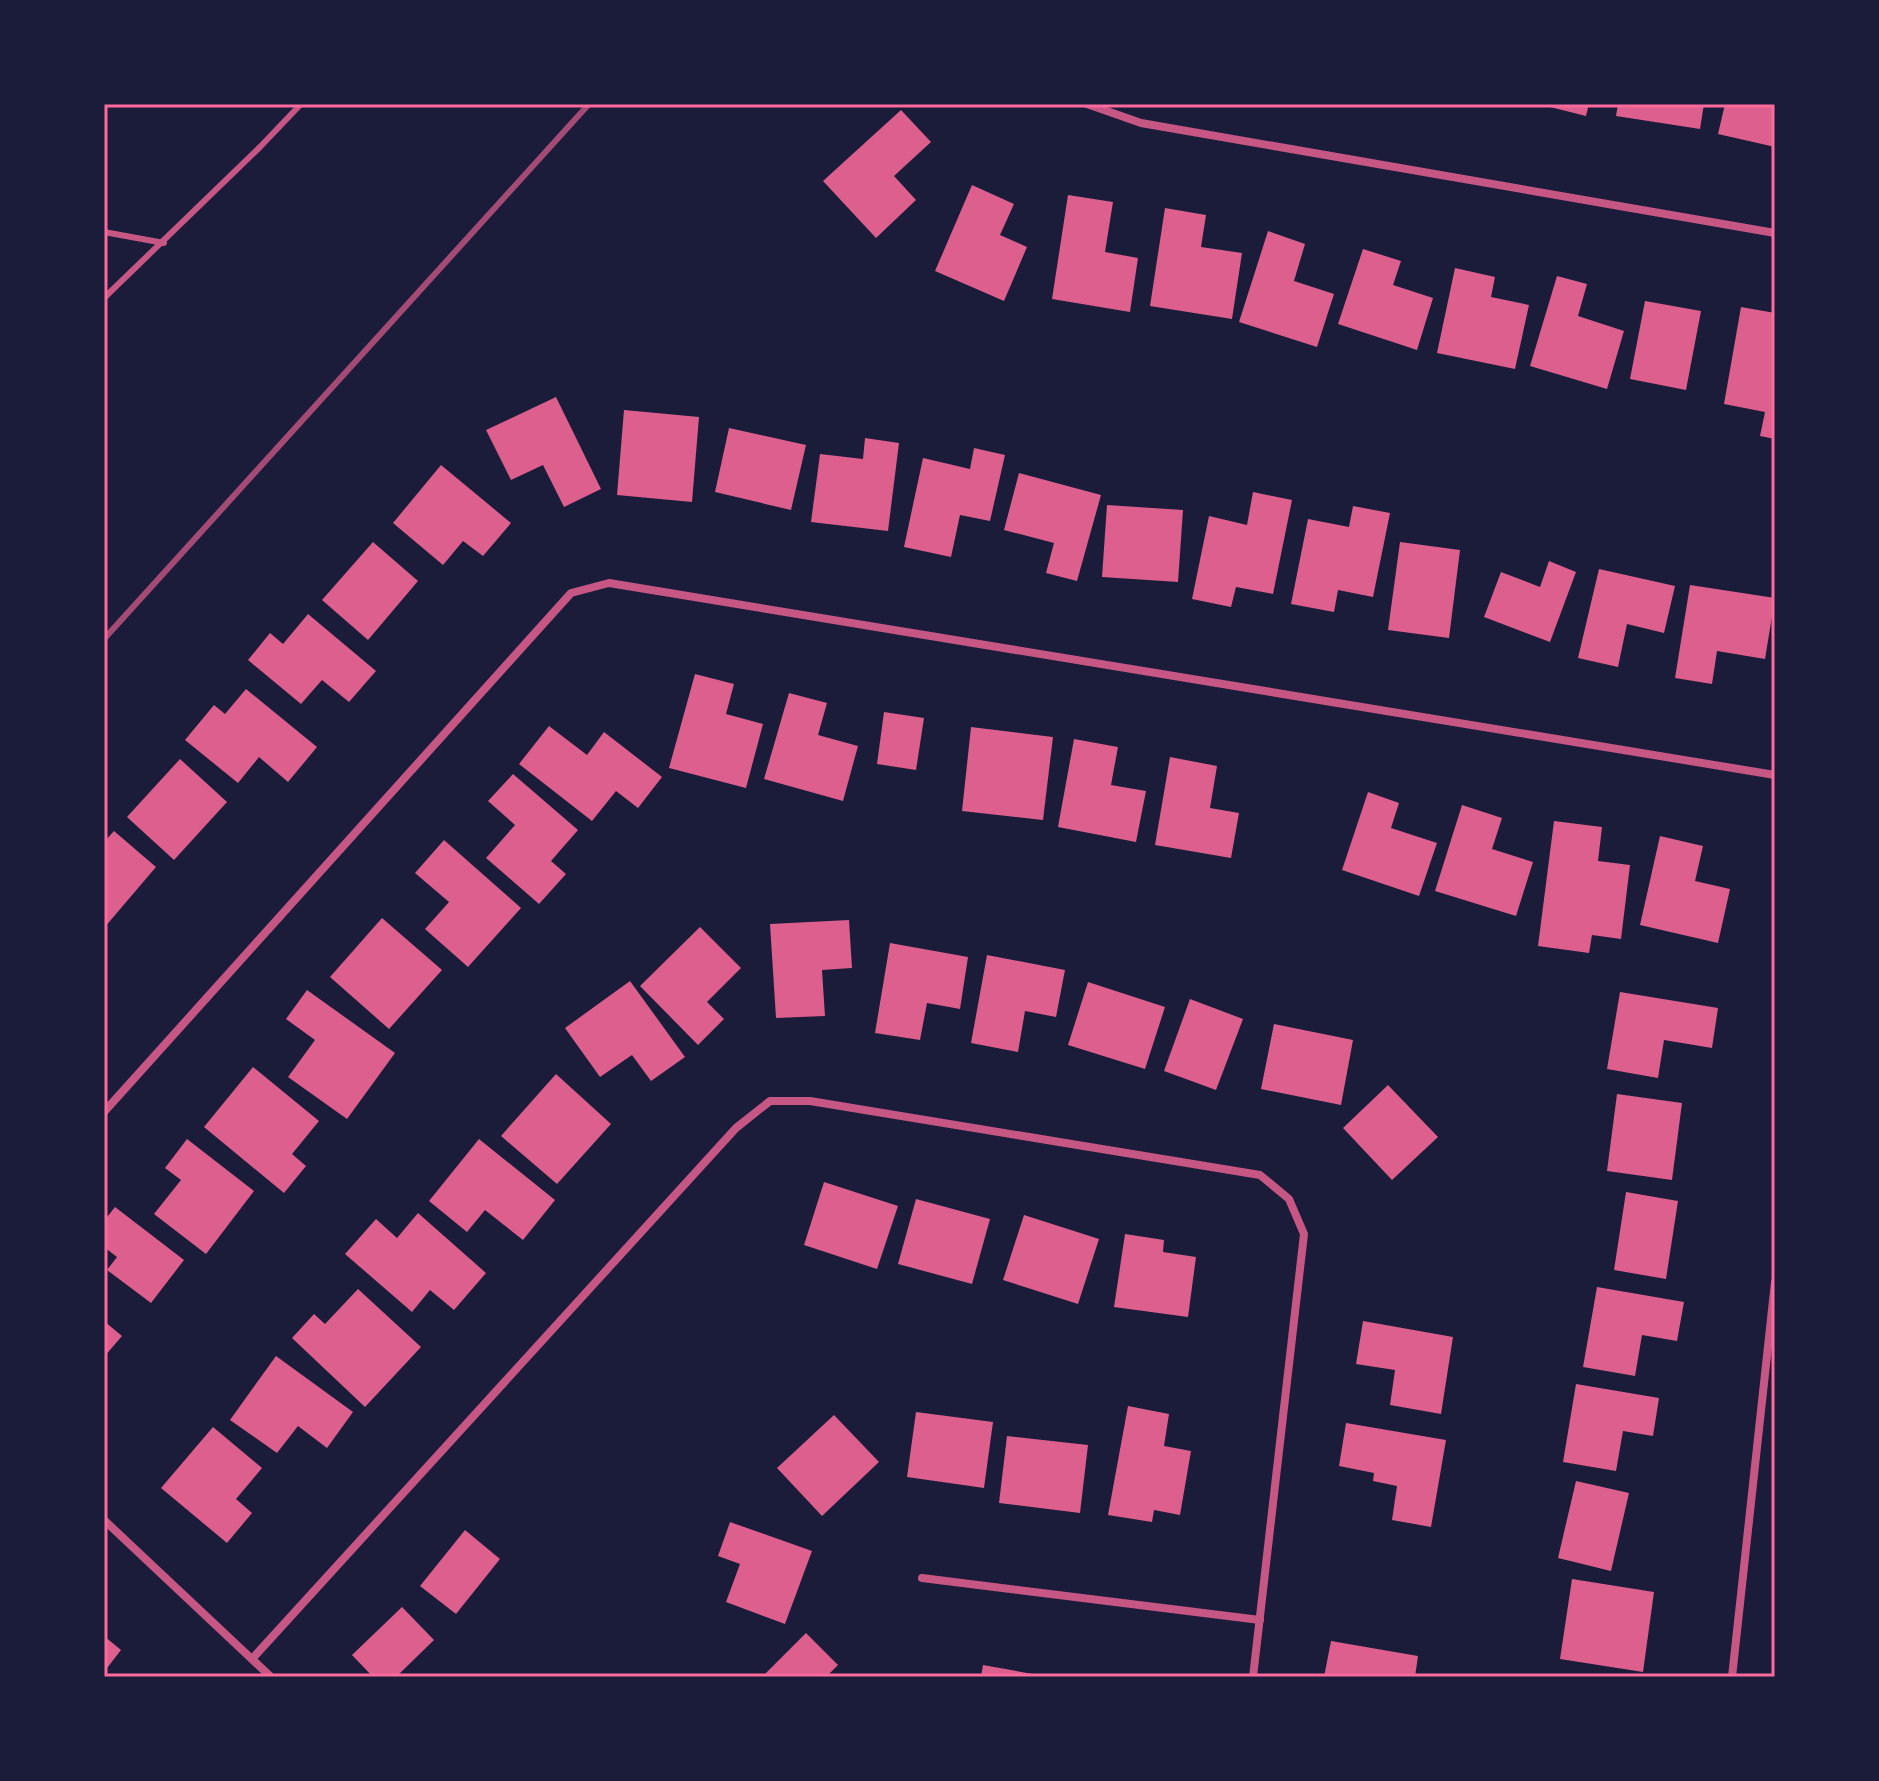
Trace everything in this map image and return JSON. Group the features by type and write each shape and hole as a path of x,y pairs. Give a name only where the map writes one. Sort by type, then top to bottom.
{"street":[{"path":"1087,104 1141,123 1775,233"},
{"path":"104,1112 571,593 609,583 1775,775"},
{"path":"252,1659 736,1128 770,1101 810,1101 1260,1175 1289,1199 1304,1234 1253,1677"},
{"path":"1732,1677 1775,1282"},
{"path":"104,1520 271,1677"},
{"path":"922,1578 1260,1620"}],"lane":[{"path":"104,298 164,243 301,104"},
{"path":"104,232 164,243"}],"building":[{"path":"1538,104 1589,104 1586,116"},
{"path":"1618,104 1704,104 1700,129 1616,116"},
{"path":"1725,104 1775,104 1775,147 1718,134"},
{"path":"901,110 931,142 894,176 916,200 876,238 823,181"},
{"path":"972,185 1014,204 1000,235 1027,247 1004,301 935,271"},
{"path":"1068,195 1113,202 1105,252 1138,258 1130,312 1052,299"},
{"path":"1165,208 1206,215 1201,247 1242,253 1232,319 1150,306"},
{"path":"1268,231 1305,244 1294,281 1334,294 1317,347 1239,322"},
{"path":"1363,249 1401,261 1393,285 1433,298 1417,350 1338,324"},
{"path":"1455,268 1495,277 1491,297 1529,305 1515,369 1437,353"},
{"path":"1557,276 1587,284 1578,316 1624,331 1607,389 1530,366"},
{"path":"1645,301 1701,311 1686,390 1630,379"},
{"path":"1741,307 1775,313 1775,439 1760,436 1765,412 1724,404"},
{"path":"556,397 601,489 564,507 543,465 511,480 486,430"},
{"path":"624,410 699,417 692,502 617,495"},
{"path":"729,428 806,445 791,510 715,492"},
{"path":"865,438 899,443 888,531 811,522 820,454 863,459"},
{"path":"974,448 1005,455 990,521 960,515 951,557 904,547 923,458 970,469"},
{"path":"441,465 511,523 483,556 463,541 443,565 393,523"},
{"path":"1019,473 1101,495 1077,581 1046,573 1054,543 1004,530"},
{"path":"1253,492 1292,500 1273,594 1236,587 1231,607 1192,599 1209,516 1247,525"},
{"path":"1107,505 1183,510 1178,582 1102,577"},
{"path":"1353,506 1390,513 1373,597 1338,590 1334,612 1291,604 1308,519 1349,527"},
{"path":"373,542 418,581 368,640 322,600"},
{"path":"1400,542 1460,550 1449,638 1388,630"},
{"path":"1549,561 1576,572 1550,642 1484,617 1501,572 1540,587"},
{"path":"1599,569 1675,586 1664,633 1627,624 1618,667 1578,658"},
{"path":"1690,585 1775,598 1765,659 1717,651 1712,684 1675,678"},
{"path":"308,614 376,671 349,702 322,680 301,704 248,660 270,633 283,644"},
{"path":"695,674 734,684 726,714 763,724 746,788 669,768"},
{"path":"246,689 317,747 288,782 259,757 238,783 185,740 214,705 225,714"},
{"path":"789,693 827,703 818,735 858,746 843,801 764,779"},
{"path":"884,712 924,718 916,770 877,764"},
{"path":"549,726 587,755 604,732 662,777 638,808 616,791 592,821 519,764"},
{"path":"971,727 1053,737 1043,820 962,811"},
{"path":"1074,739 1118,747 1111,785 1146,791 1136,842 1058,827"},
{"path":"1170,757 1217,766 1210,808 1239,813 1231,858 1155,845"},
{"path":"180,759 227,802 174,860 127,817"},
{"path":"513,774 578,830 551,861 566,874 539,904 486,858 515,825 488,801"},
{"path":"1368,792 1399,803 1391,828 1437,843 1419,896 1342,870"},
{"path":"1462,805 1502,818 1492,849 1533,862 1516,916 1435,891"},
{"path":"1554,821 1602,827 1598,861 1630,865 1621,939 1592,935 1589,953 1538,946"},
{"path":"114,831 156,867 104,928 104,842"},
{"path":"1660,836 1703,846 1695,881 1730,889 1718,943 1640,925"},
{"path":"444,840 521,908 468,967 425,929 449,902 415,873"},
{"path":"382,918 442,970 389,1029 330,977"},
{"path":"849,920 852,968 822,970 825,1016 776,1018 770,924"},
{"path":"700,927 741,968 707,1002 724,1019 698,1045 640,986"},
{"path":"890,943 968,957 960,1009 927,1003 920,1040 875,1033"},
{"path":"987,955 1065,970 1056,1017 1025,1011 1018,1052 971,1043"},
{"path":"630,981 685,1057 651,1081 632,1055 600,1077 565,1028"},
{"path":"1088,982 1165,1007 1145,1069 1068,1045"},
{"path":"307,990 395,1053 347,1119 288,1077 315,1040 286,1019"},
{"path":"1620,992 1718,1008 1712,1048 1664,1040 1658,1078 1607,1069"},
{"path":"1190,999 1243,1019 1216,1090 1164,1071"},
{"path":"1274,1024 1353,1040 1341,1105 1261,1089"},
{"path":"253,1067 319,1121 292,1154 306,1166 284,1193 204,1127"},
{"path":"556,1074 611,1124 557,1184 501,1136"},
{"path":"1388,1085 1438,1137 1392,1180 1343,1128"},
{"path":"1617,1094 1682,1103 1672,1180 1607,1171"},
{"path":"187,1139 254,1191 206,1254 154,1214 181,1180 165,1168"},
{"path":"479,1139 555,1200 523,1240 485,1210 467,1232 429,1201"},
{"path":"824,1182 898,1206 877,1269 804,1245"},
{"path":"1626,1192 1678,1201 1666,1279 1614,1270"},
{"path":"916,1199 990,1219 972,1284 898,1264"},
{"path":"115,1207 184,1260 151,1303 107,1270 117,1257 104,1247 104,1221"},
{"path":"418,1213 486,1273 454,1310 430,1290 412,1312 345,1254 376,1219 397,1238"},
{"path":"1024,1215 1099,1239 1078,1304 1003,1280"},
{"path":"1125,1234 1164,1240 1163,1252 1196,1257 1188,1317 1114,1307"},
{"path":"1597,1287 1684,1302 1677,1341 1642,1335 1635,1376 1583,1367"},
{"path":"358,1289 421,1347 365,1407 292,1338 314,1314 325,1324"},
{"path":"104,1321 122,1336 104,1357"},
{"path":"1363,1321 1453,1337 1441,1414 1390,1405 1395,1370 1356,1364"},
{"path":"276,1356 353,1412 327,1448 298,1426 277,1453 230,1420"},
{"path":"1576,1384 1659,1398 1653,1436 1623,1431 1616,1471 1563,1462"},
{"path":"1128,1406 1169,1414 1164,1446 1191,1451 1180,1515 1154,1510 1152,1522 1108,1515"},
{"path":"916,1412 993,1422 984,1488 907,1477"},
{"path":"834,1415 879,1462 822,1516 777,1468"},
{"path":"1346,1423 1446,1440 1431,1527 1392,1520 1397,1486 1373,1481 1374,1473 1339,1466"},
{"path":"213,1427 262,1468 236,1499 252,1513 227,1543 161,1488"},
{"path":"1007,1436 1088,1445 1080,1513 999,1503"},
{"path":"1576,1481 1629,1493 1611,1571 1558,1558"},
{"path":"730,1522 812,1551 785,1624 726,1602 740,1564 718,1556"},
{"path":"465,1530 500,1559 456,1614 420,1586"},
{"path":"1572,1579 1654,1592 1643,1672 1560,1659"},
{"path":"402,1607 434,1640 396,1677 373,1677 352,1655"},
{"path":"806,1633 838,1665 826,1677 762,1677"},
{"path":"104,1636 121,1650 104,1672"},
{"path":"1331,1641 1418,1656 1415,1677 1324,1677"},
{"path":"983,1665 1038,1675 1038,1677 981,1677"}],"railway":[{"path":"104,639 589,104"}]}
